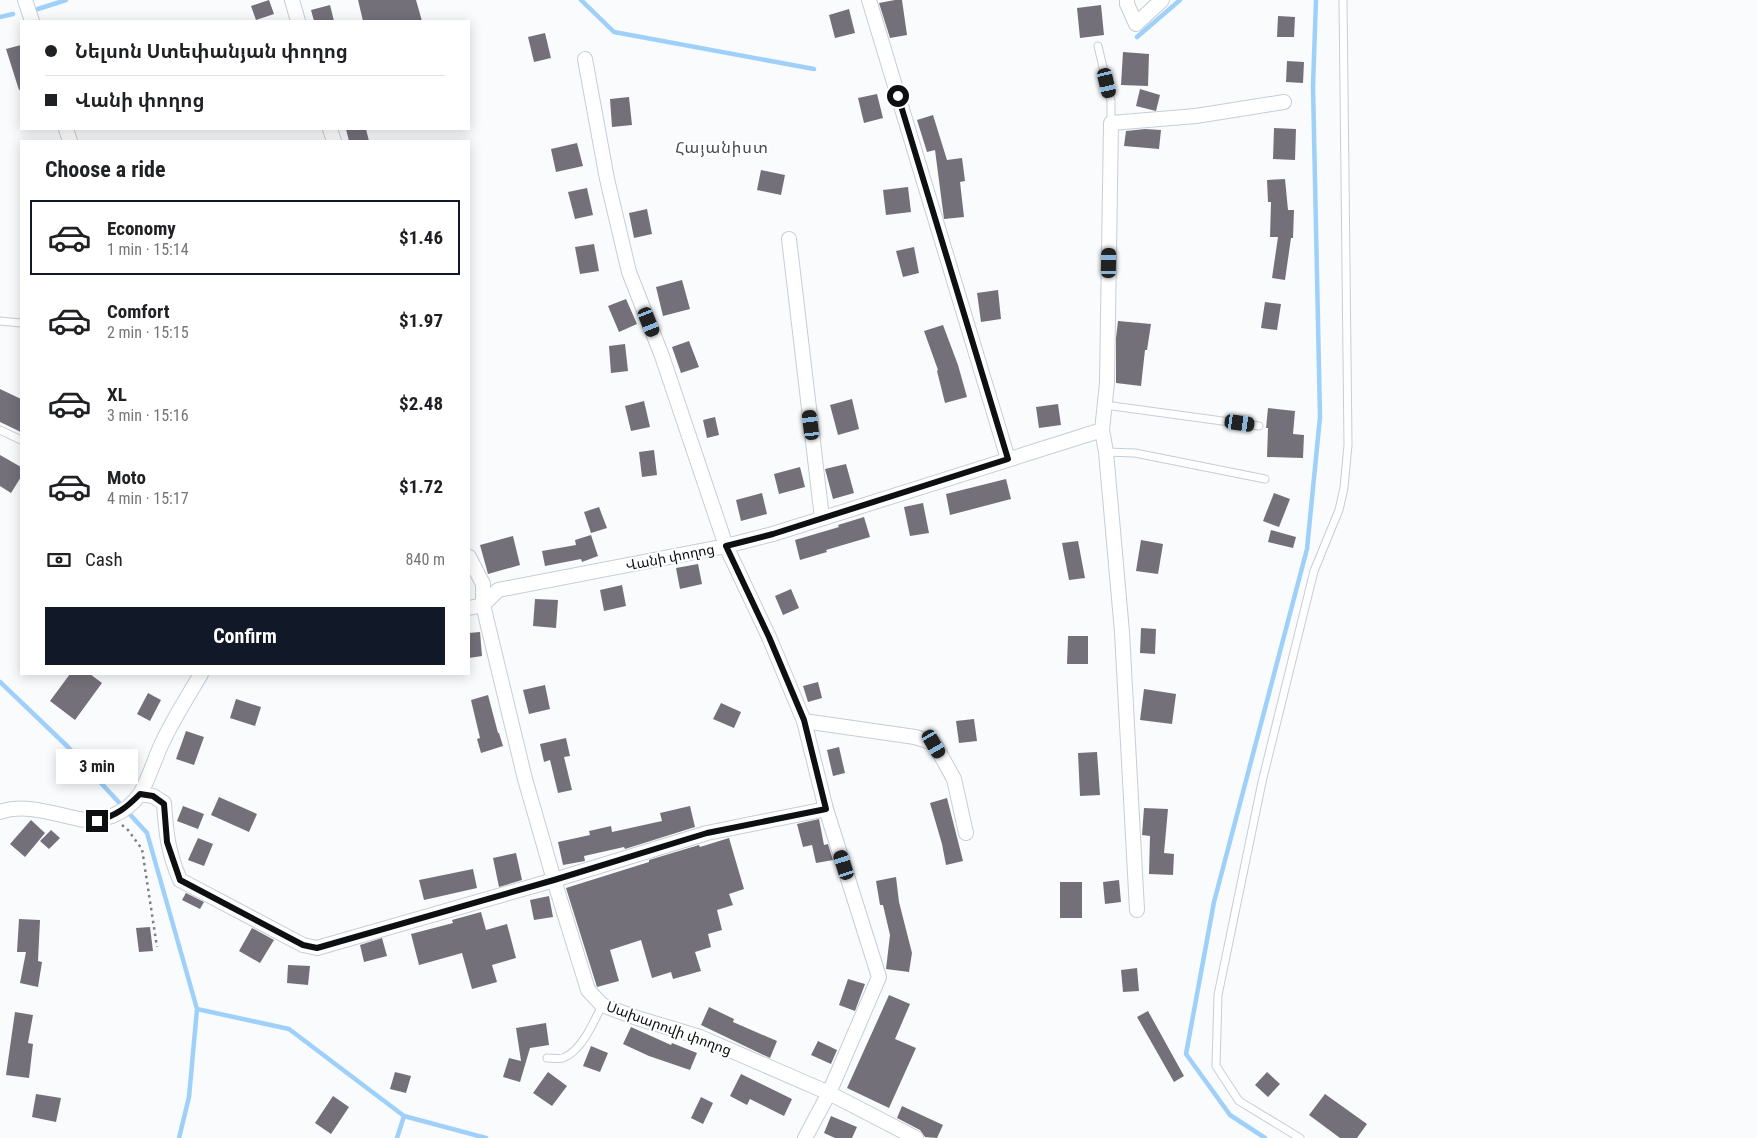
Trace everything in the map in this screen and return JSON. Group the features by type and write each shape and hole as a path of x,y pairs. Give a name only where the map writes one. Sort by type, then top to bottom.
{"street":[{"path":"26,0 32,20"},
{"path":"292,0 298,20"},
{"path":"868,0 1008,459"},
{"path":"1127,0 1136,24 1162,0"},
{"path":"585,59 607,179 629,272 662,356 726,546 769,637 804,720 826,809 879,977 829,1093 805,1138"},
{"path":"1136,910 1122,632 1106,452 1102,430 1107,383 1111,123 1196,116 1284,102"},
{"path":"789,239 822,518"},
{"name":"Վանի փողոց","path":"476,607 498,590 726,546 773,534 1102,430"},
{"name":"Սախարովի փողոց","path":"470,559 483,584 476,607 554,880 588,990 602,1005 700,1037 829,1093 916,1138"},
{"path":"0,812 32,809 97,821 127,807 140,794 163,740 200,675"},
{"path":"804,720 915,737 934,744 954,779 966,833"},
{"path":"140,794 153,796 164,804 167,842 180,880 303,945 317,948 554,880 707,833 826,809"}],"lane":[{"path":"1300,1138 1239,1101 1216,1066 1218,995 1262,782 1312,580 1339,510 1344,488 1348,445 1343,0"},
{"path":"1098,46 1111,101 1111,123"},
{"path":"0,321 20,323"},
{"path":"1104,405 1259,426"},
{"path":"0,430 20,440"},
{"path":"1106,452 1135,453 1265,479"},
{"path":"547,1058 563,1058 573,1051 594,1023 602,1005"}],"path":[{"path":"111,816 128,830 142,849 158,947"}],"building":[{"path":"269,0 274,14 256,20 251,6"},
{"path":"358,0 416,0 422,20 363,20"},
{"path":"902,0 907,35 890,38 879,3"},
{"path":"330,5 334,20 314,20 311,10"},
{"path":"1101,5 1104,35 1080,38 1077,8"},
{"path":"849,9 855,33 835,38 829,15"},
{"path":"1278,16 1295,17 1294,37 1277,37"},
{"path":"545,33 551,58 534,62 528,37"},
{"path":"20,45 19,90 6,49"},
{"path":"1123,52 1149,54 1148,86 1121,85"},
{"path":"1287,61 1304,62 1303,83 1286,82"},
{"path":"1140,89 1160,95 1156,111 1136,106"},
{"path":"877,94 883,118 864,123 858,98"},
{"path":"629,97 632,125 612,127 610,99"},
{"path":"933,115 947,160 962,158 965,181 960,182 964,217 944,219 935,150 927,152 917,120"},
{"path":"1274,128 1296,129 1295,160 1273,159"},
{"path":"346,130 366,130 369,140 349,140"},
{"path":"1161,130 1159,149 1124,146 1126,131"},
{"path":"577,143 583,166 556,172 551,149"},
{"path":"761,170 785,175 781,195 757,190"},
{"path":"1285,179 1288,210 1294,210 1293,238 1291,238 1285,280 1272,278 1278,237 1270,237 1271,202 1268,202 1267,180"},
{"path":"908,187 911,212 886,215 883,190"},
{"path":"587,188 593,215 575,219 568,192"},
{"path":"647,209 652,234 634,238 629,213"},
{"path":"594,244 599,271 580,274 575,247"},
{"path":"914,247 919,273 903,277 896,251"},
{"path":"682,280 690,309 663,316 656,287"},
{"path":"998,290 1001,319 981,322 977,293"},
{"path":"626,299 637,324 619,332 608,306"},
{"path":"1265,302 1281,304 1277,330 1261,328"},
{"path":"1118,321 1151,324 1147,350 1145,350 1141,386 1116,383"},
{"path":"943,325 958,365 967,397 945,403 938,370 924,331"},
{"path":"689,341 699,367 681,373 672,347"},
{"path":"625,344 628,371 611,373 609,346"},
{"path":"0,389 20,399 20,432 0,422"},
{"path":"852,399 859,429 838,435 830,405"},
{"path":"644,401 650,427 631,431 625,406"},
{"path":"1058,404 1061,425 1039,428 1036,407"},
{"path":"1268,408 1295,411 1293,434 1304,435 1303,458 1267,457 1268,428 1266,428"},
{"path":"715,417 719,435 707,438 703,420"},
{"path":"654,450 657,475 642,477 639,452"},
{"path":"0,455 20,466 20,479 11,493 0,486"},
{"path":"846,464 854,493 833,499 825,469"},
{"path":"800,467 805,487 779,494 774,474"},
{"path":"1006,479 1011,499 950,515 946,494"},
{"path":"762,493 767,514 741,521 736,500"},
{"path":"1274,493 1290,499 1279,527 1263,521"},
{"path":"923,503 929,533 910,536 904,507"},
{"path":"599,507 607,528 591,533 584,512"},
{"path":"864,517 870,537 800,560 795,540 839,527 838,525"},
{"path":"1271,530 1296,537 1293,548 1268,542"},
{"path":"591,535 598,556 582,562 581,559 545,566 542,551 576,545 575,540"},
{"path":"513,536 520,565 488,574 480,545"},
{"path":"1141,540 1163,544 1158,574 1136,571"},
{"path":"1078,541 1085,578 1069,580 1062,543"},
{"path":"698,564 702,584 680,589 676,568"},
{"path":"622,585 626,606 604,611 600,590"},
{"path":"791,589 799,608 783,615 775,596"},
{"path":"535,599 558,600 556,628 533,626"},
{"path":"1141,628 1156,629 1155,654 1140,653"},
{"path":"480,632 482,656 470,658 470,633"},
{"path":"1068,636 1088,636 1088,664 1067,664"},
{"path":"69,675 91,675 102,683 75,720 50,701"},
{"path":"818,682 822,698 808,702 803,686"},
{"path":"545,685 550,709 529,714 523,690"},
{"path":"1144,689 1176,694 1172,724 1140,720"},
{"path":"148,693 161,700 150,721 137,714"},
{"path":"488,695 503,746 481,753 477,739 480,738 471,700"},
{"path":"236,699 261,707 255,726 230,718"},
{"path":"721,703 741,712 734,728 713,719"},
{"path":"974,719 977,741 959,743 956,721"},
{"path":"186,731 204,737 194,765 176,759"},
{"path":"566,738 570,756 564,757 572,790 558,793 550,760 544,762 540,744"},
{"path":"839,747 845,773 833,776 827,750"},
{"path":"1097,752 1100,795 1080,796 1078,753"},
{"path":"219,797 257,814 249,832 211,815"},
{"path":"947,798 963,861 946,865 930,803"},
{"path":"183,806 204,814 198,829 177,821"},
{"path":"690,806 695,827 625,849 624,847 584,856 585,861 563,865 558,842 590,835 589,831 611,826 612,832 662,821 660,813"},
{"path":"1144,808 1168,809 1164,853 1174,854 1173,875 1149,874 1150,836 1142,835"},
{"path":"819,819 824,845 828,844 833,860 816,863 812,845 803,847 797,824"},
{"path":"31,820 45,833 25,857 10,844"},
{"path":"51,830 60,838 49,849 40,841"},
{"path":"198,838 213,844 204,866 188,860"},
{"path":"729,838 744,889 729,894 733,905 717,910 722,930 708,934 711,947 695,952 701,971 673,979 671,972 652,978 641,940 610,950 619,981 597,987 566,888 649,862 649,860"},
{"path":"516,853 522,880 499,887 493,858"},
{"path":"473,869 477,888 424,900 419,880"},
{"path":"896,877 899,902 912,953 909,972 886,969 890,935 883,905 880,905 876,881"},
{"path":"1119,880 1121,902 1105,904 1103,882"},
{"path":"1060,882 1082,882 1082,918 1060,918"},
{"path":"186,893 204,902 200,909 182,900"},
{"path":"549,896 553,917 534,920 530,900"},
{"path":"481,912 486,930 507,924 516,958 492,965 497,982 472,989 462,953 419,965 411,934 453,923 452,920"},
{"path":"19,919 40,920 38,961 42,962 38,987 20,983 26,952 17,952"},
{"path":"150,927 153,951 139,952 136,928"},
{"path":"252,928 274,940 260,963 239,951"},
{"path":"382,938 387,956 364,962 360,945"},
{"path":"288,965 310,966 308,985 287,983"},
{"path":"1137,968 1139,991 1123,992 1121,970"},
{"path":"848,979 865,984 855,1011 839,1005"},
{"path":"889,995 910,1004 895,1039 916,1048 889,1108 847,1088"},
{"path":"709,1007 734,1019 733,1022 777,1041 770,1058 701,1025"},
{"path":"1148,1011 1184,1076 1174,1082 1137,1017"},
{"path":"15,1012 33,1015 28,1043 33,1044 29,1078 6,1075"},
{"path":"546,1023 549,1045 530,1048 520,1082 503,1077 509,1058 521,1061 516,1028"},
{"path":"631,1027 671,1045 672,1043 697,1053 690,1070 649,1056 623,1044"},
{"path":"818,1041 837,1050 831,1064 811,1055"},
{"path":"591,1046 608,1053 600,1072 583,1066"},
{"path":"395,1072 411,1076 406,1093 390,1089"},
{"path":"548,1072 567,1086 552,1106 533,1093"},
{"path":"1267,1072 1280,1084 1268,1097 1255,1085"},
{"path":"741,1074 792,1099 784,1116 750,1099 747,1105 730,1096"},
{"path":"36,1094 61,1098 56,1122 32,1117"},
{"path":"1325,1094 1367,1124 1357,1138 1340,1138 1309,1115"},
{"path":"333,1096 349,1107 331,1134 315,1123"},
{"path":"701,1097 713,1103 703,1124 691,1118"},
{"path":"902,1106 943,1125 937,1138 925,1137 920,1130 897,1118"},
{"path":"831,1116 857,1127 852,1138 835,1138 824,1133"}],"waterway":[{"path":"38,9 66,0"},
{"path":"581,0 614,32 814,69"},
{"path":"1137,37 1180,0"},
{"path":"1265,1138 1230,1115 1186,1054 1214,902 1307,549 1320,417 1313,86 1316,0"},
{"path":"0,17 13,14"},
{"path":"0,682 67,746 147,833 197,1009 189,1097 179,1138"},
{"path":"197,1009 289,1029 404,1116 486,1138"},
{"path":"397,1138 404,1116"}],"district":[{"name":"Հայանիստ","path":"722,147"}],"route":[{"path":"97,821 127,807 140,794 153,796 164,804 167,842 173,865 180,880 303,945 317,948 554,880 707,833 826,809 804,720 769,637 726,546 773,534 1008,459 898,96"}]}
